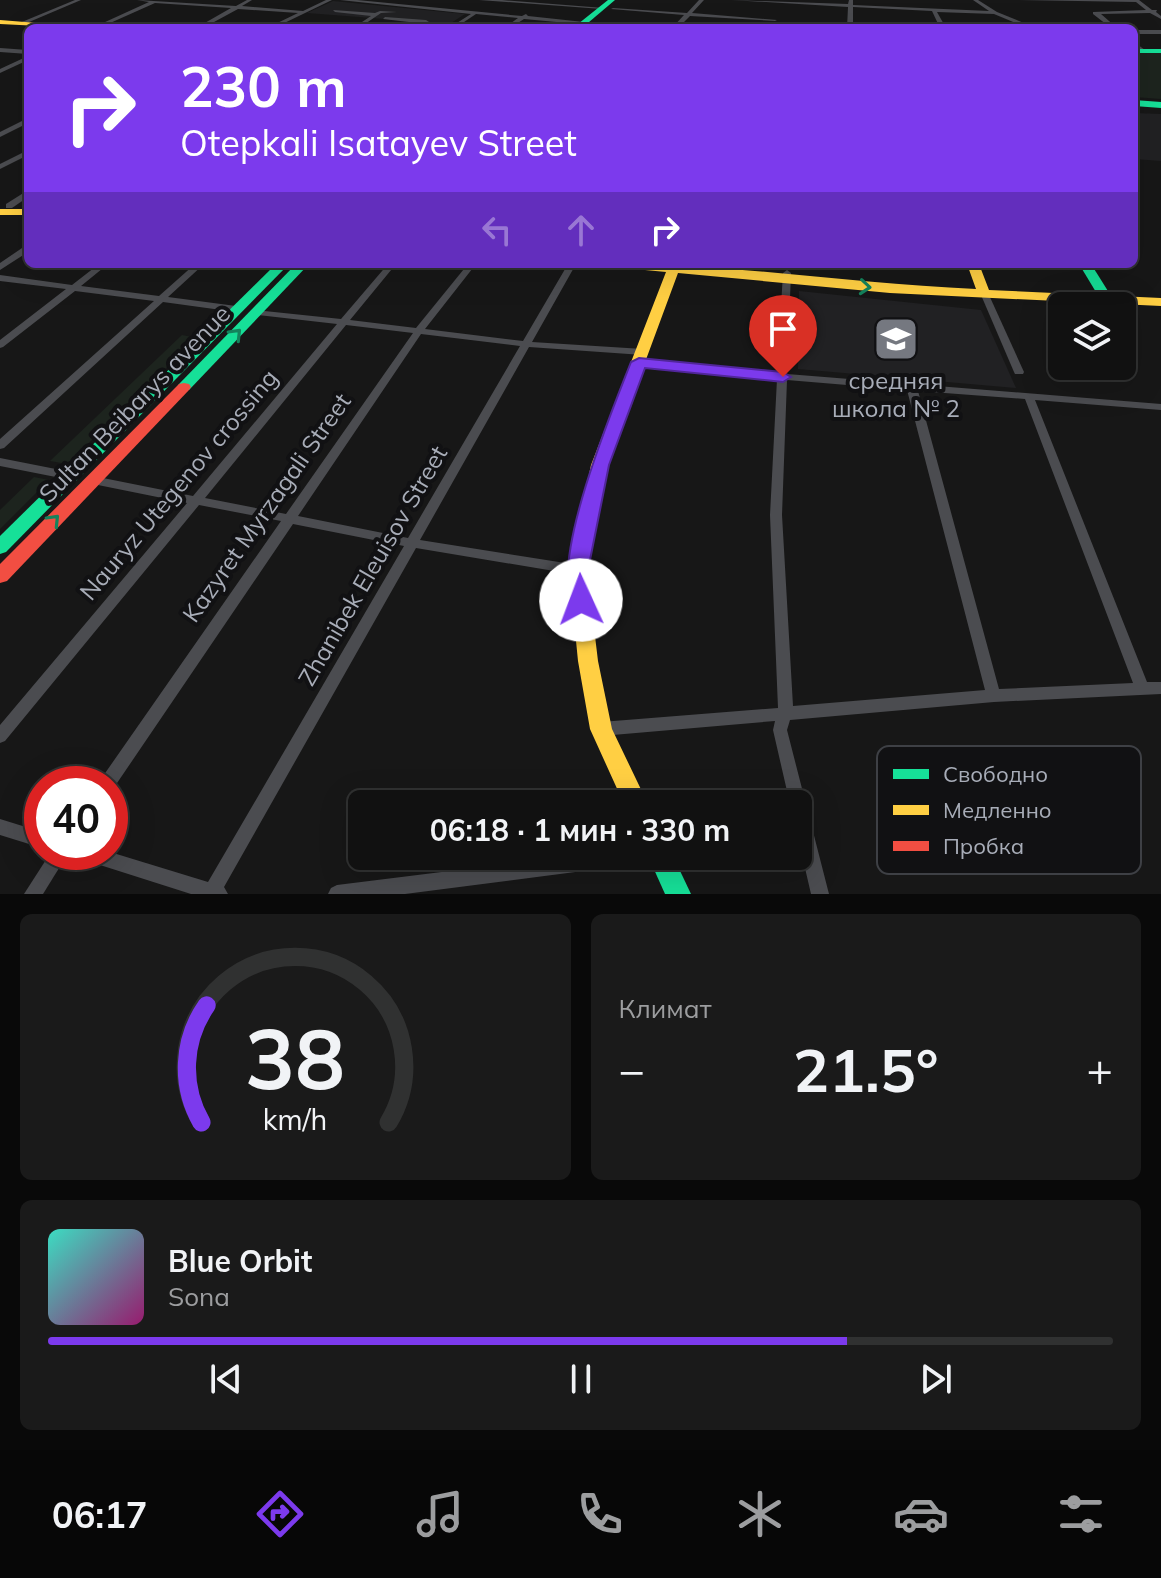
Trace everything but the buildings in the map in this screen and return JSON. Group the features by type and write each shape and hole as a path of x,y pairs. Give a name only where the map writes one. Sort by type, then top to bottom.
{"main road":[{"path":"0,22 24,24"},
{"path":"0,32 20,24"},
{"path":"1138,48 1161,51"},
{"path":"1138,103 1161,105"},
{"path":"3,208 24,210"},
{"name":"Sultan Beibarys avenue","path":"0,547 279,268"},
{"name":"Sultan Beibarys avenue","path":"0,576 299,268"},
{"path":"629,790 601,729 588,661 578,570 599,465 674,268"},
{"path":"697,268 788,272"},
{"path":"744,268 983,290 1048,293"},
{"path":"975,268 983,290"},
{"path":"1075,268 1095,292"},
{"path":"1087,268 1097,292"},
{"path":"1136,295 1161,295"},
{"path":"1136,299 1161,302"},
{"path":"667,870 678,894"}],"street":[{"path":"20,24 79,0"},
{"path":"139,0 302,12"},
{"path":"206,24 250,0"},
{"path":"278,24 330,0"},
{"path":"342,0 525,17 688,14 775,20"},
{"path":"481,0 543,4 599,15 625,24"},
{"path":"514,24 549,0"},
{"path":"679,24 702,0"},
{"path":"733,0 995,13"},
{"path":"975,0 995,13 1023,24"},
{"path":"1021,0 1137,1 1161,18"},
{"path":"1078,0 1109,24"},
{"path":"104,24 155,1"},
{"path":"458,24 495,1"},
{"path":"774,24 781,2"},
{"path":"850,24 851,4"},
{"path":"335,11 426,22"},
{"path":"362,24 385,11 434,16"},
{"path":"934,11 941,24"},
{"path":"1095,13 1161,11"},
{"path":"1138,32 1161,32"},
{"path":"0,50 24,54"},
{"path":"0,71 24,57"},
{"path":"0,135 24,122"},
{"path":"0,167 24,154"},
{"path":"3,208 24,196"},
{"path":"0,267 24,251"},
{"path":"0,345 99,268"},
{"path":"0,445 196,268"},
{"name":"Nauryz Utegenov crossing","path":"0,736 389,268"},
{"name":"Kazyret Myrzagali Street","path":"119,766 419,331 469,268"},
{"name":"Zhanibek Eleuisov Street","path":"216,892 570,268"},
{"path":"788,272 776,515 786,705 780,730 795,790"},
{"path":"0,278 236,309"},
{"path":"983,290 1019,372"},
{"path":"258,312 641,357 783,377 1161,407"},
{"path":"912,388 994,696"},
{"path":"1029,397 1142,688"},
{"path":"0,462 71,476"},
{"path":"93,480 412,543 578,570"},
{"path":"601,729 994,696 1161,688"},
{"path":"0,827 24,834"},
{"path":"812,861 820,894"},
{"path":"128,865 216,892"},
{"path":"33,894 49,870"},
{"path":"337,894 526,870"}],"shaded area":[{"path":"333,1 465,14 449,24 408,24 411,21 307,13"},
{"path":"1138,53 1161,53 1161,99 1138,97"},
{"path":"1138,113 1161,114 1161,161 1138,159"},
{"name":"cредняя школа № 2","path":"799,291 981,310 1016,388 798,369"},
{"path":"182,335 197,338 67,464 50,461"},
{"path":"34,477 49,480 0,529 0,510"}],"traffic: fast":[{"path":"582,24 612,0"},
{"path":"1138,51 1161,51"},
{"path":"1138,103 1161,105"},
{"path":"0,547 279,268"},
{"path":"184,387 299,268"},
{"path":"1088,268 1103,292"},
{"path":"667,870 678,894"}],"traffic: slow":[{"path":"0,22 25,24"},
{"path":"0,212 24,212"},
{"path":"667,268 890,289 1161,302"},
{"path":"629,790 601,729 588,661 578,570 599,465 673,268"},
{"path":"975,268 985,295"}],"traffic: jam":[{"path":"0,576 184,387"}],"place":[{"name":"cредняя школа № 2","path":"896,339"}],"route":[{"path":"581,600 578,570 599,465 639,362 783,377"}]}
